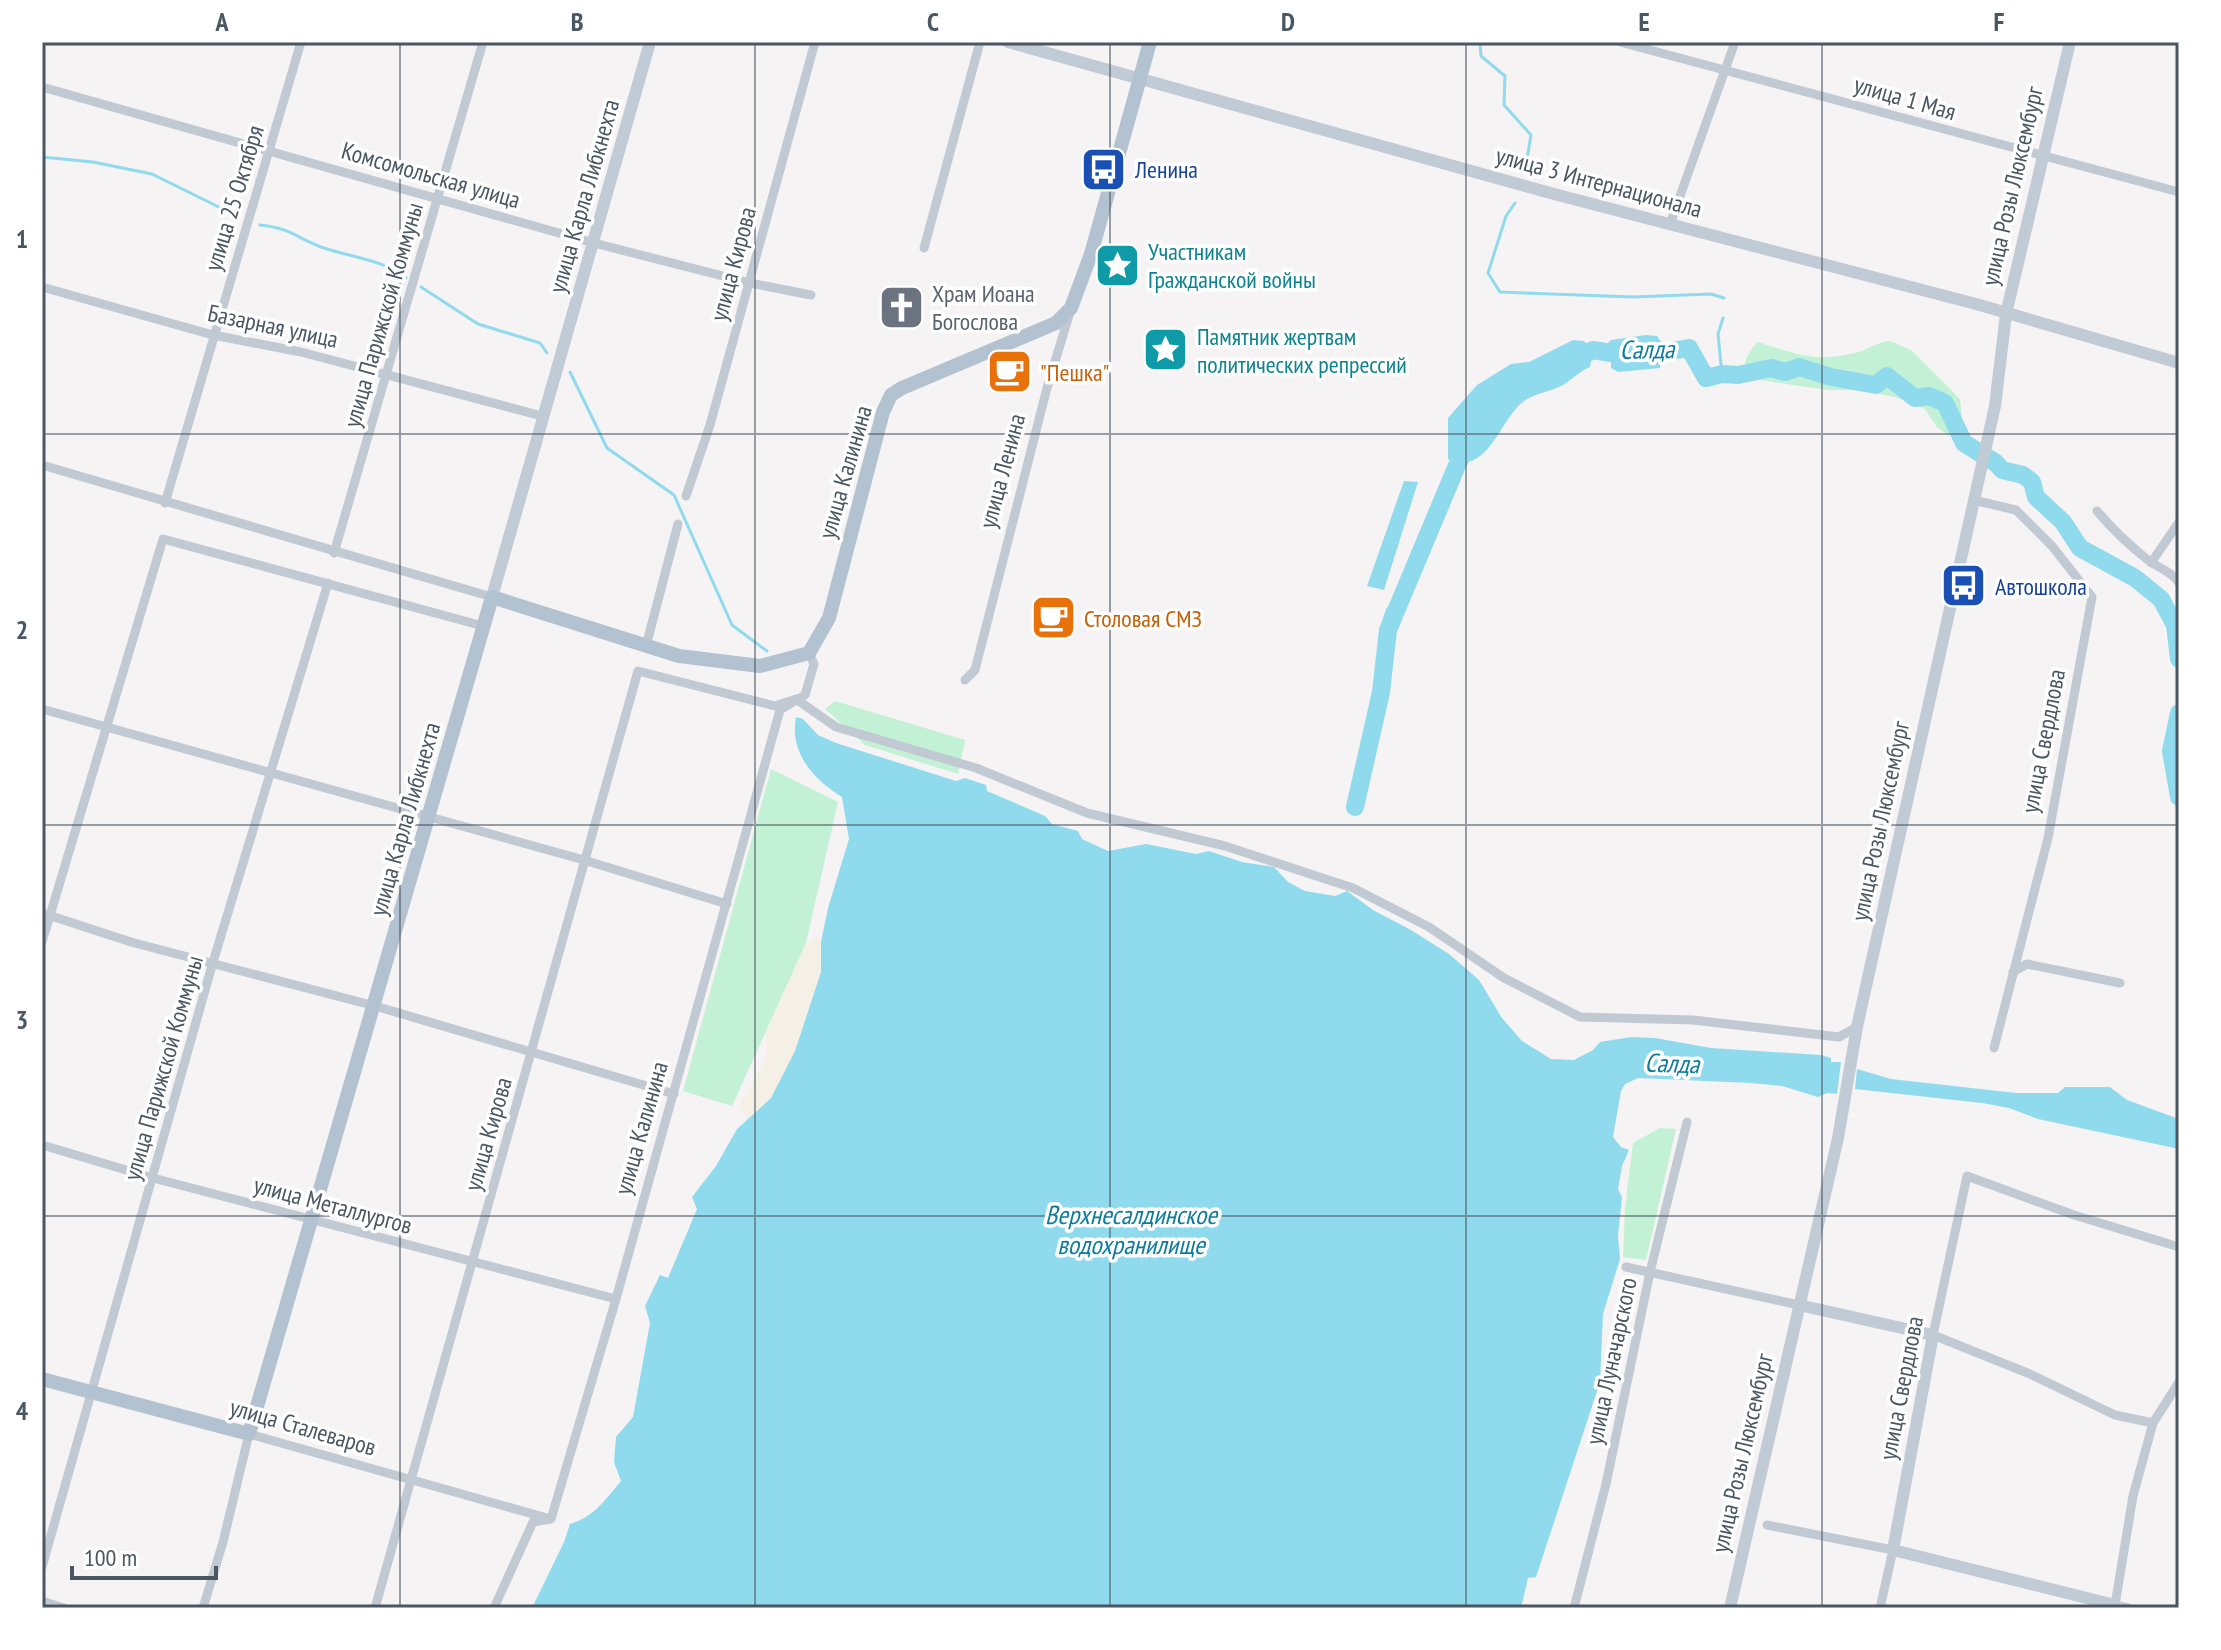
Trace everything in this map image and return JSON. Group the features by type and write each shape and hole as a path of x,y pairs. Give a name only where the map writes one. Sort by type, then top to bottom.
{"main road":[{"name":"улица Ленина","path":"1071,308 1091,254 1150,42"},
{"name":"улица Калинина","path":"809,653 829,618 883,412 891,395 935,372 1056,323 1071,308"},
{"name":"улица Карла Либкнехта","path":"249,1434 492,597"},
{"path":"492,597 679,656 760,666 809,653"},
{"name":"улица Сталеваров","path":"42,1379 249,1434"}],"street":[{"name":"улица 25 Октября","path":"165,503 301,42"},
{"name":"улица Парижской Коммуны","path":"334,553 483,42"},
{"name":"улица Карла Либкнехта","path":"492,597 650,42"},
{"name":"улица Кирова","path":"686,496 710,425 815,42"},
{"path":"924,248 980,42"},
{"name":"улица 3 Интернационала","path":"1008,42 2179,363"},
{"name":"улица 1 Мая","path":"1620,42 2179,192"},
{"path":"1670,224 1735,42"},
{"name":"улица Розы Люксембург","path":"1730,1608 1838,1138 1857,1027 1995,406 2006,314 2070,42"},
{"name":"Комсомольская улица","path":"42,87 594,243 750,283 811,295"},
{"name":"Базарная улица","path":"42,287 213,335 387,373 542,416"},
{"name":"улица Ленина","path":"965,680 975,670 1047,388 1071,308"},
{"path":"42,465 492,597"},
{"name":"улица Свердлова","path":"1973,500 2016,510 2052,546 2092,597 2048,838 1994,1048"},
{"path":"2097,511 2118,536 2179,583"},
{"path":"2151,563 2179,522"},
{"path":"646,646 678,524"},
{"path":"42,942 46,914 107,728 163,539 483,626"},
{"name":"улица Парижской Коммуны","path":"42,1567 213,962 328,583"},
{"name":"улица Калинина","path":"551,1519 616,1299 780,710 805,695 814,664 809,653"},
{"name":"улица Кирова","path":"375,1608 638,671 775,706 796,699"},
{"path":"796,699 836,727 976,768 1087,813 1225,846 1353,888 1429,927 1504,978 1580,1017 1693,1020 1839,1037 1857,1027"},
{"path":"42,709 584,860 727,904"},
{"path":"46,914 131,942 375,1006 674,1094"},
{"path":"2013,972 2027,964 2120,983"},
{"name":"улица Луначарского","path":"1574,1608 1606,1484 1650,1272 1687,1122"},
{"name":"улица Металлургов","path":"42,1145 153,1178 616,1299"},
{"name":"улица Свердлова","path":"1880,1608 1967,1176 2074,1215 2179,1247"},
{"path":"1626,1267 1933,1335 2030,1374 2115,1415 2153,1423"},
{"path":"1767,1525 1893,1550 2119,1607 2133,1496 2153,1423 2179,1384"},
{"name":"улица Карла Либкнехта","path":"203,1608 223,1542 249,1434"},
{"name":"улица Сталеваров","path":"249,1434 551,1519"},
{"path":"494,1608 533,1522 551,1519"},
{"path":"42,1601 64,1608"}],"green space":[{"path":"1890,341 1911,350 1960,399 1962,417 1949,436 1937,427 1925,409 1895,397 1746,378 1746,359 1757,342 1805,356 1827,357 1855,353"},
{"path":"835,701 965,740 958,774 865,745 825,709"},
{"path":"771,769 838,802 806,943 732,1106 683,1091"},
{"path":"1660,1128 1676,1129 1646,1260 1623,1257 1633,1143"}],"sand":[{"path":"817,937 821,942 821,972 795,1051 771,1098 748,1121 739,1106 767,1057 766,1031 806,943"}],"water":[{"path":"1657,336 1662,343 1660,368 1618,372 1611,368 1611,353 1607,344 1611,340"},
{"path":"1573,340 1584,341 1593,350 1590,367 1559,387 1524,401 1515,409 1492,444 1474,460 1462,462 1448,459 1448,418 1477,385 1511,364 1529,362"},
{"path":"1404,481 1418,482 1384,590 1367,586"},
{"path":"1410,577 1411,588 1396,625 1393,630 1388,630 1382,622 1386,609"},
{"name":"Верхнесалдинское водохранилище","path":"796,717 803,719 818,735 836,743 956,781 965,778 986,785 987,791 1045,816 1052,824 1078,831 1082,839 1108,851 1146,844 1196,854 1209,851 1242,862 1274,867 1288,882 1305,891 1335,896 1347,891 1373,910 1449,954 1479,980 1502,1018 1522,1041 1551,1059 1574,1060 1593,1050 1600,1042 1631,1037 1711,1048 1821,1055 1831,1058 1831,1062 1841,1062 1837,1094 1827,1093 1818,1097 1782,1086 1751,1083 1638,1078 1625,1084 1613,1137 1621,1147 1629,1150 1618,1189 1622,1197 1618,1236 1620,1259 1603,1314 1600,1382 1536,1577 1528,1578 1521,1608 532,1608 570,1524 592,1512 621,1481 614,1462 616,1437 633,1417 650,1323 645,1306 660,1275 668,1278 697,1209 692,1197 716,1166 737,1129 771,1098 795,1051 821,972 821,942 828,908 849,839 842,797 813,774 800,754 796,742"},
{"path":"1857,1069 1891,1079 2016,1093 2058,1093 2065,1087 2110,1087 2127,1100 2179,1119 2179,1149 2038,1119 2009,1108 1982,1103 1855,1089"}],"waterway":[{"path":"1480,42 1481,56 1505,76 1504,105 1531,135 1526,165"},
{"path":"42,157 93,162 152,174 237,216"},
{"path":"1515,203 1506,216 1488,273 1500,292 1633,297 1711,294 1724,298"},
{"path":"260,225 287,231 324,248 378,263 406,278"},
{"path":"421,287 478,324 540,343 547,353"},
{"path":"1722,374 1718,334 1723,318"},
{"name":"Салда","path":"1574,359 1593,350 1660,353 1689,348 1706,378 1771,368 1785,372 1799,367 1831,377 1876,385 1887,376 1915,398 1929,396 1945,403 1964,443 2002,470 2023,475 2032,482 2036,497 2063,522 2080,548 2135,578 2161,599 2175,625 2179,659"},
{"path":"570,372 607,448 674,495 732,625 767,651"},
{"name":"Салда","path":"1355,807 1381,692 1388,630 1458,463 1470,442"},
{"name":"Салда","path":"2179,713 2171,751 2179,797"}],"place":[{"name":"Ленина","path":"1104,169"},
{"name":"Участникам Гражданской войны","path":"1117,265"},
{"name":"Храм Иоана Богослова","path":"901,307"},
{"name":"Памятник жертвам политических репрессий","path":"1166,350"},
{"name":"\"Пешка\"","path":"1009,372"},
{"name":"Автошкола","path":"1964,586"},
{"name":"Столовая СМЗ","path":"1053,618"}]}
